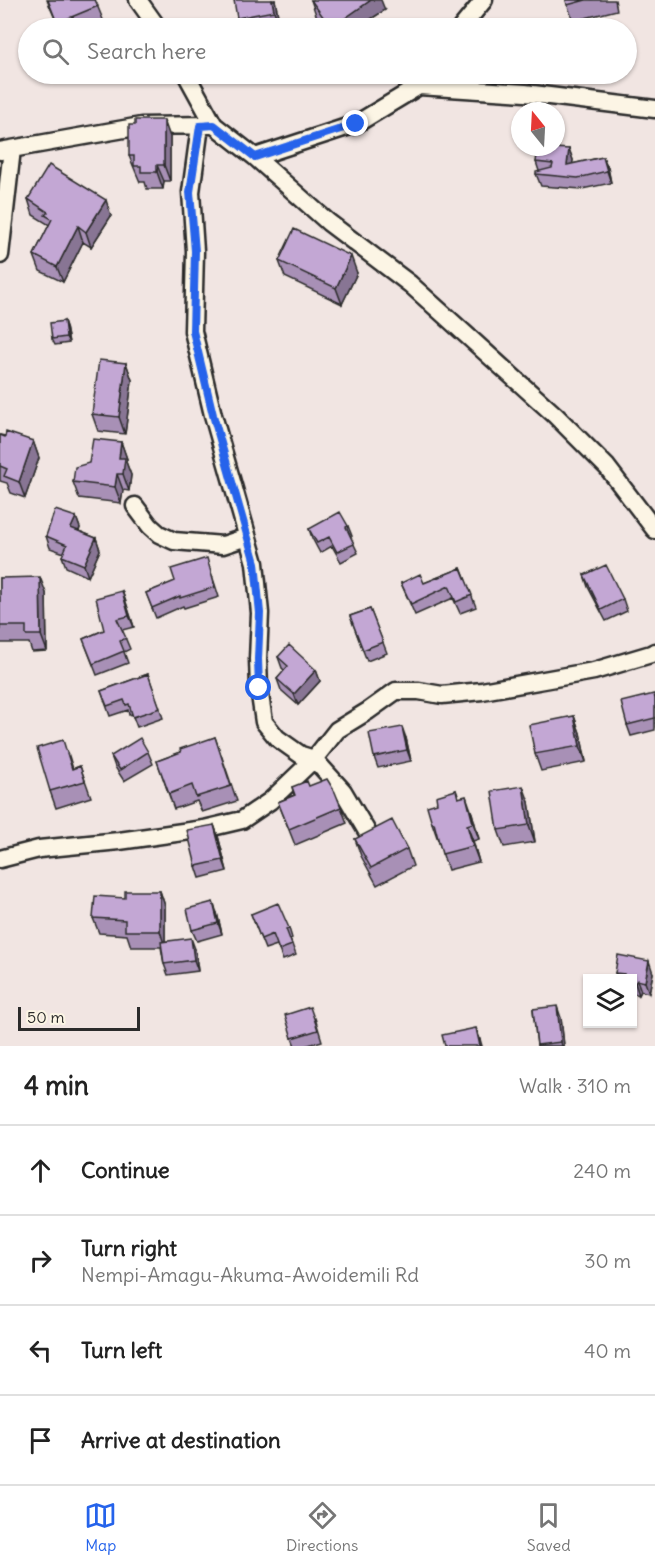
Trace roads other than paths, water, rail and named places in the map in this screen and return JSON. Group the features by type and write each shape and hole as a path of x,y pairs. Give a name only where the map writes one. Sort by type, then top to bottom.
{"street":[{"path":"138,0 151,18"},
{"path":"469,18 484,0"},
{"path":"190,84 207,126 190,192 195,251 193,331 213,415 255,563 260,613 259,688 264,722 277,738 301,755 314,759 343,790 369,835"},
{"path":"255,157 356,124 418,84"},
{"path":"455,84 655,109"},
{"path":"0,255 6,150 141,126 207,126 255,157 328,222 410,284 555,415 607,467 655,530"},
{"path":"135,506 150,526 159,534 174,541 223,545 247,537"},
{"path":"0,859 39,849 204,829 242,820 270,801 314,759 337,730 396,691 419,691 442,695 482,691 594,671 655,652"}]}
